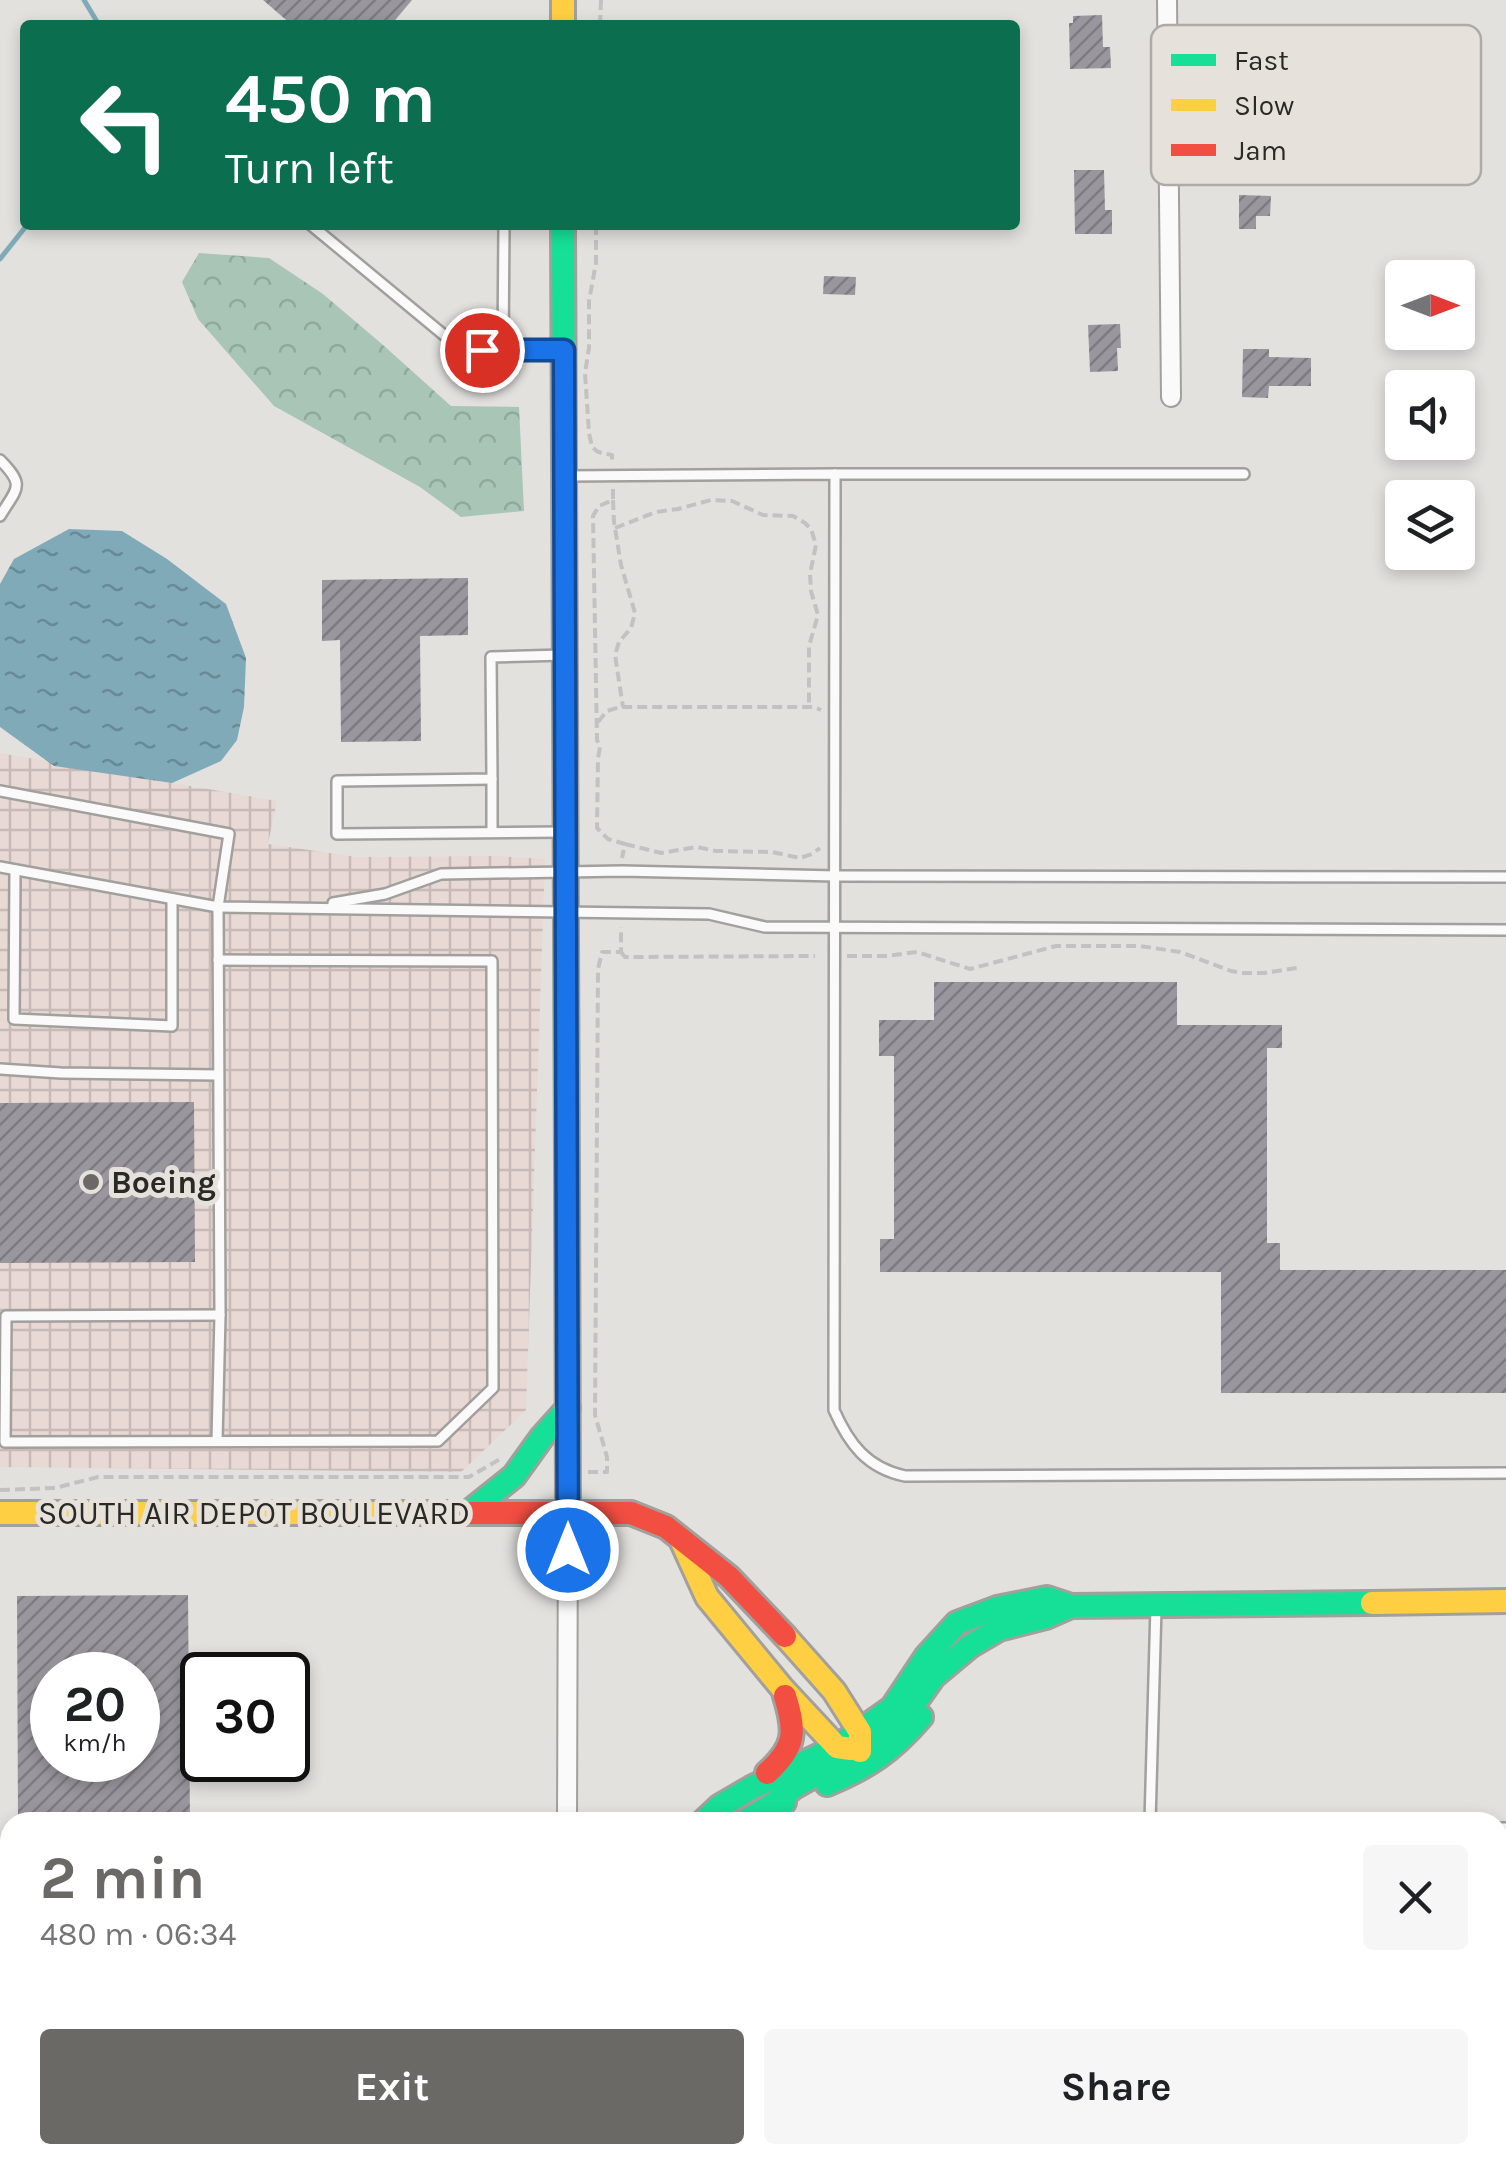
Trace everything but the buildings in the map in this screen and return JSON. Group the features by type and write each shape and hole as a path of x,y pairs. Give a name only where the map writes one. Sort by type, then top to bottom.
{"main road":[{"path":"564,230 568,1512"},
{"path":"469,1512 514,1476 568,1408"},
{"name":"SOUTH AIR DEPOT BOULEVARD","path":"0,1514 631,1514 666,1526 748,1596 834,1691 853,1743"},
{"path":"681,1539 707,1597 782,1688 853,1743"},
{"path":"778,1804 892,1708 926,1657 957,1623 998,1608 1047,1598 1072,1606 1506,1601"},
{"path":"714,1812 750,1788 853,1743 886,1735 934,1676 970,1646 999,1629 1072,1606"},
{"path":"763,1812 870,1766 898,1746 926,1712 949,1666"},
{"path":"834,1691 858,1702 878,1702 910,1684"},
{"path":"750,1788 784,1759 792,1742 793,1722 782,1688"}],"street":[{"path":"1167,0 1167,25"},
{"path":"1169,185 1171,397"},
{"path":"566,1812 568,1512"}],"lane":[{"path":"317,230 462,350 564,350"},
{"path":"503,350 504,230"},
{"path":"0,460 14,474 17,489 0,516"},
{"path":"835,474 834,1410 846,1436 868,1460 905,1476 1506,1473"},
{"path":"564,476 1244,474"},
{"path":"492,832 491,657 565,655"},
{"path":"492,778 337,780 337,834 566,832"},
{"path":"0,791 229,834 218,907 217,1441"},
{"path":"0,867 218,907 709,914 765,927 1506,930"},
{"path":"16,870 14,1018 172,1026 172,898"},
{"path":"313,907 385,894 441,874 1506,877"},
{"path":"218,960 492,962 493,1388 438,1440 5,1442 3,1316 220,1315"},
{"path":"0,1069 218,1075"},
{"path":"1150,1812 1156,1604"}],"path":[{"path":"613,500 621,565 634,606 633,621 619,642 616,656 622,707"},
{"path":"614,528 656,512 711,500 732,501 762,515 793,516 805,523 816,544 810,574 818,615 810,646 810,707"},
{"path":"597,723 611,708 622,707 810,707 824,714"},
{"path":"625,844 661,853 698,847 800,858 816,852 822,842"},
{"path":"847,956 917,952 970,969 1056,946 1140,946 1180,952 1244,973 1297,968"},
{"path":"622,952 625,957 816,956"}],"shaded area":[{"path":"0,753 277,801 268,844 357,857 545,859 526,1410 461,1472 0,1467"}],"green space":[{"path":"199,253 269,258 323,294 451,406 519,407 524,511 461,517 420,487 274,406 198,319 182,282"}],"water":[{"path":"69,529 122,531 226,604 246,658 244,707 237,740 221,761 172,783 54,766 0,727 0,584 14,559"}],"waterway":[{"path":"84,0 96,20"},
{"path":"0,259 23,230"}],"traffic: fast":[{"path":"563,230 567,1169"},
{"path":"469,1512 514,1476 568,1408"},
{"path":"714,1812 751,1788 837,1747 892,1708 926,1657 957,1623 997,1608 1047,1598 1071,1606"},
{"path":"772,1805 794,1787 886,1735 934,1676 970,1646 999,1629 1071,1606 1372,1603"},
{"path":"827,1784 879,1757 921,1717"},
{"path":"760,1812 784,1802"}],"traffic: slow":[{"path":"563,0 563,20"},
{"path":"567,1169 568,1512"},
{"path":"0,1513 445,1513"},
{"path":"682,1542 707,1597 837,1747 851,1749"},
{"path":"1372,1603 1506,1601"},
{"path":"785,1636 834,1691 860,1732 860,1751"}],"traffic: jam":[{"path":"445,1513 631,1513 666,1527 729,1577 785,1636"},
{"path":"767,1773 784,1755 791,1738 785,1696"}],"place":[{"name":"Boeing","path":"91,1182"}],"route":[{"path":"482,350 564,350 568,1550"}]}
